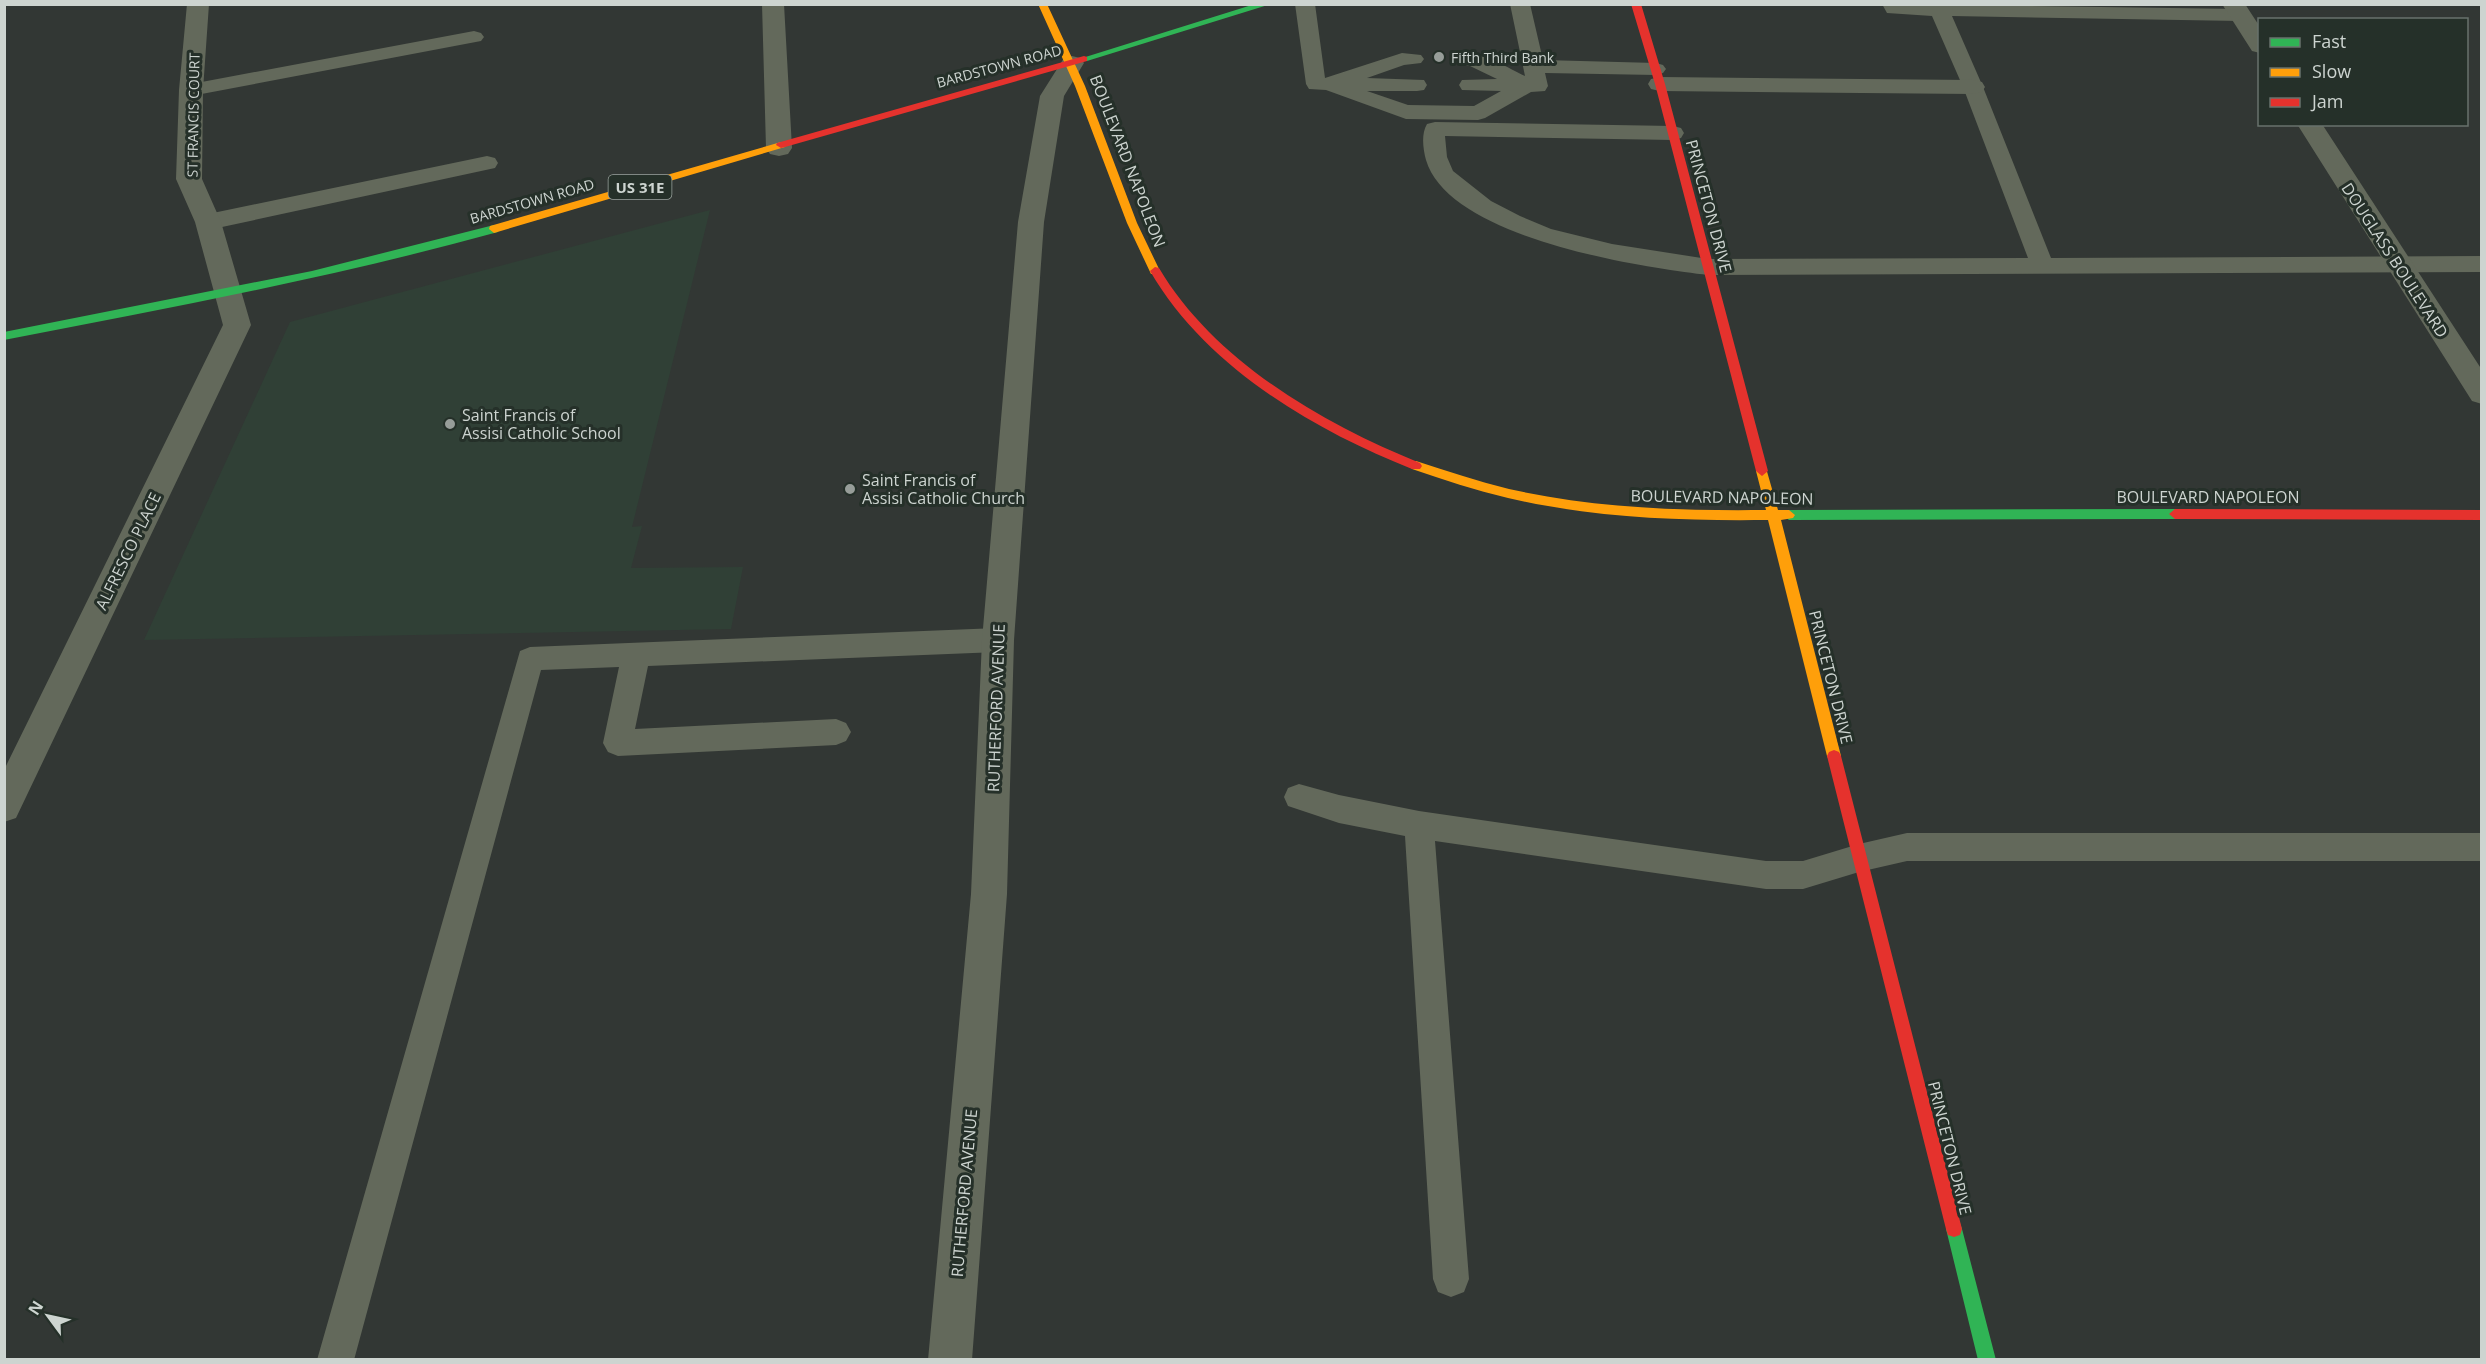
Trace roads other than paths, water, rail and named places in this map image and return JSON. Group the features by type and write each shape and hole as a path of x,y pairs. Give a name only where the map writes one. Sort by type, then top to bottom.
{"street":[{"name":"ST FRANCIS COURT","path":"198,4 191,90 189,179 208,222 219,267 229,292"},
{"path":"773,4 780,147"},
{"name":"BOULEVARD NAPOLEON","path":"1042,4 1072,63 1143,250 1158,277 1176,302 1204,334 1239,368 1272,393 1342,435 1410,464 1509,495 1569,506 1638,514 1712,517 1938,513 2481,515"},
{"name":"BARDSTOWN ROAD","path":"4,336 229,292 432,247 940,99 1072,63 1267,4"},
{"name":"PRINCETON DRIVE","path":"1636,4 1658,76 1773,515 1987,1359"},
{"path":"2237,10 2258,44"},
{"name":"RUTHERFORD AVENUE","path":"950,1359 988,894 998,640 1031,222 1052,96 1072,63"},
{"path":"1658,76 1972,87"},
{"name":"DOUGLASS BOULEVARD","path":"2310,126 2481,394"},
{"name":"ALFRESCO PLACE","path":"4,807 237,325 229,292"}],"lane":[{"path":"1305,4 1316,84 1328,84 1400,99 1416,79 1402,59 1328,84"},
{"path":"1520,4 1533,79"},
{"path":"1892,4 1894,9 1939,10 1979,8 2237,10"},
{"path":"1939,10 2043,266"},
{"path":"191,90 474,37"},
{"path":"1533,79 1480,100 1468,80 1474,60 1533,79 1658,76"},
{"path":"1328,84 1406,112 1478,113 1533,79"},
{"path":"1673,133 1435,129 1434,152 1443,175 1474,202 1525,226 1575,243 1651,261 1708,267 2481,264"},
{"path":"208,222 487,163"},
{"path":"335,1359 530,659 998,640"},
{"path":"636,655 618,743 836,732"},
{"path":"1299,797 1339,809 1419,825 1766,875 1803,875 1859,858 1907,847 2481,847"},
{"path":"1419,825 1451,1279"}],"place":[{"name":"Fifth Third Bank","path":"1439,57"},
{"name":"Saint Francis of Assisi Catholic School","path":"450,424"},
{"name":"Saint Francis of Assisi Catholic Church","path":"850,489"}]}
